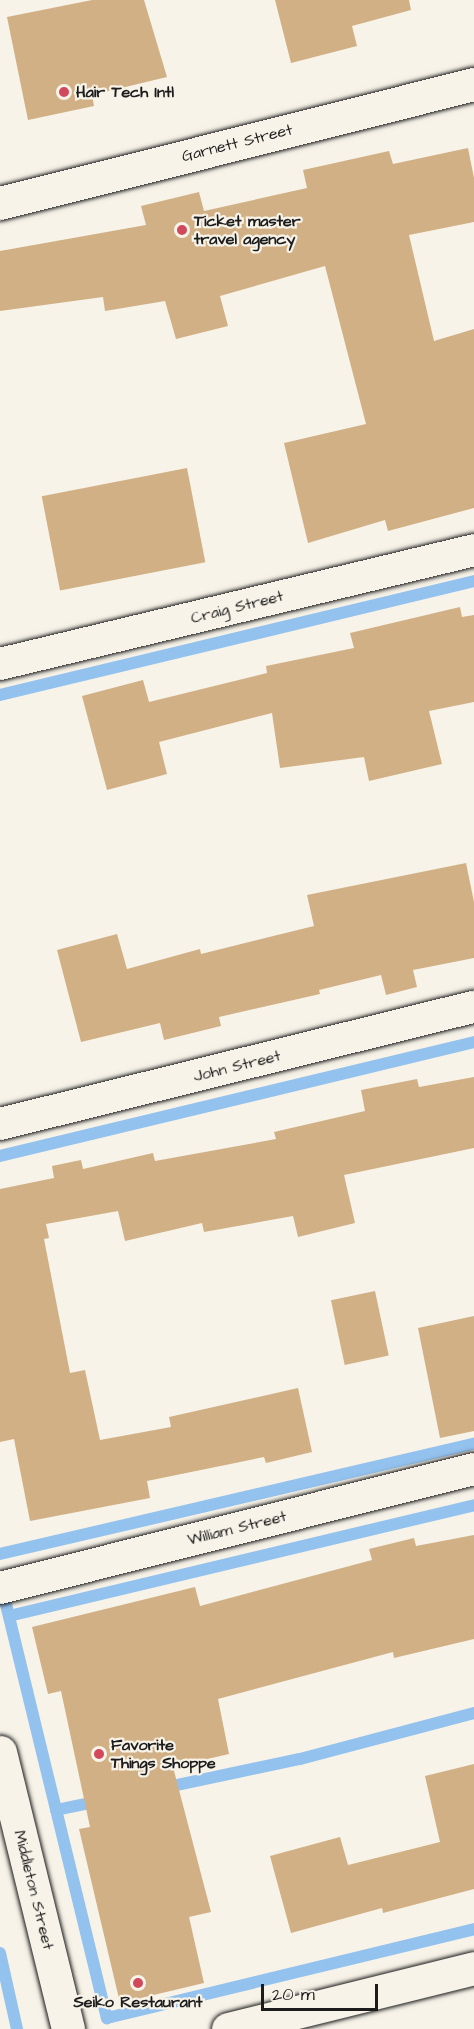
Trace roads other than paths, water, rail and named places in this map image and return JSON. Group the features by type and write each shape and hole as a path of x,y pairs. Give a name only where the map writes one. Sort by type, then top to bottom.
{"street":[{"name":"Garnett Street","path":"0,203 474,84"},
{"name":"Craig Street","path":"0,664 474,550"},
{"name":"John Street","path":"0,1124 474,1007"},
{"name":"William Street","path":"0,1588 474,1468"},
{"name":"Middleton Street","path":"0,1752 68,2029"},
{"path":"228,2029 474,1968"}],"waterway":[{"path":"0,695 474,581"},
{"path":"0,1156 474,1042"},
{"path":"0,1554 474,1444"},
{"path":"9,1616 474,1505"},
{"path":"2,1588 107,2018 474,1929"},
{"path":"163,1788 300,1759 474,1713"},
{"path":"56,1810 99,1801"},
{"path":"0,1953 17,2029"}],"place":[{"name":"Hair Tech Intl","path":"64,92"},
{"name":"Ticket master travel agency","path":"182,230"},
{"name":"Favorite Things Shoppe","path":"99,1754"},
{"name":"Seiko Restaurant","path":"138,1983"}]}
